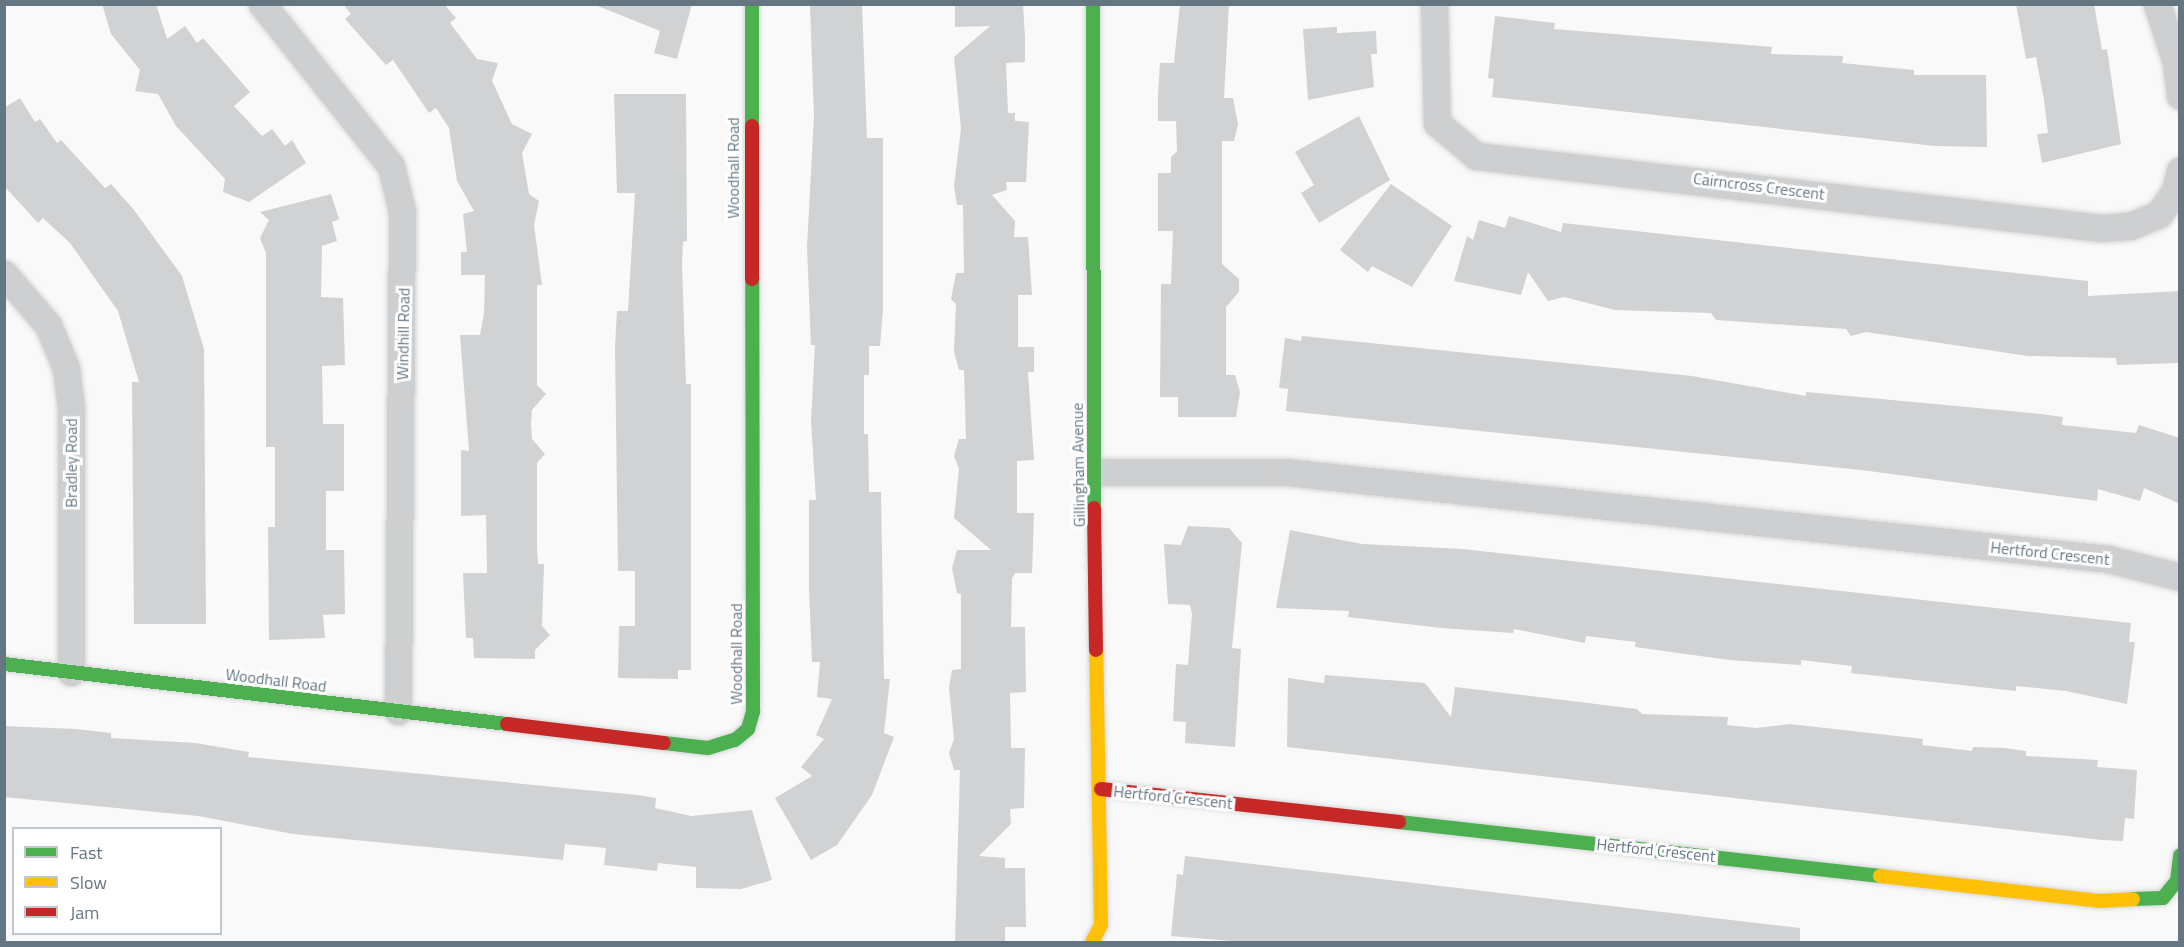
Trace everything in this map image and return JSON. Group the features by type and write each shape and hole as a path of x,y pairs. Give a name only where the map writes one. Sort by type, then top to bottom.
{"street":[{"name":"Windhill Road","path":"262,4 391,166 402,211 398,711"},
{"name":"Woodhall Road","path":"4,664 708,747 735,740 748,729 753,711 752,4"},
{"name":"Gillingham Avenue","path":"1092,942 1101,925 1101,789 1093,472 1093,4"},
{"name":"Cairncross Crescent","path":"1434,4 1437,123 1476,156 2101,228 2130,226 2159,214 2175,191 2180,171"},
{"path":"2157,4 2176,62 2180,96"},
{"name":"Bradley Road","path":"4,274 48,325 66,368 71,408 71,672"},
{"name":"Hertford Crescent","path":"1093,472 1285,472 2108,559 2180,577"},
{"name":"Hertford Crescent","path":"1101,789 2099,901 2163,898 2177,881 2180,855"},
{"path":"1101,925 1113,942"}],"building":[{"path":"102,4 156,4 167,39 185,26 197,43 203,38 250,92 234,106 262,136 272,129 285,146 292,140 306,163 249,202 223,192 225,179 176,126 158,94 135,91 140,70 111,34"},
{"path":"343,4 444,4 456,18 450,23 477,59 498,63 492,81 512,124 532,134 522,153 529,194 539,201 534,225 542,285 537,285 537,385 546,394 532,410 531,425 532,439 545,454 537,463 537,549 538,564 544,564 542,626 550,635 535,650 535,659 474,658 473,638 466,638 463,573 487,573 486,515 461,516 461,450 469,451 460,335 480,335 484,313 485,275 461,275 461,252 467,252 463,214 474,211 457,181 449,128 436,108 429,113 393,60 386,65 345,19 351,14"},
{"path":"593,4 692,4 677,59 654,53 660,31"},
{"path":"815,4 862,4 867,138 883,138 883,309 880,346 869,346 869,375 864,375 864,434 868,434 869,492 881,492 884,679 890,679 884,733 894,737 872,795 837,845 811,860 775,798 812,776 801,767 824,739 816,735 832,699 817,697 820,662 812,662 809,589 809,500 816,500 811,422 815,345 811,345 807,247 814,116 810,6"},
{"path":"955,4 1023,4 1025,38 1025,62 1006,63 1008,113 1015,113 1015,121 1029,122 1026,182 1006,182 1007,190 992,195 1015,221 1014,237 1028,237 1032,295 1018,295 1018,347 1034,347 1034,372 1028,372 1034,460 1017,461 1017,513 1034,513 1032,573 1015,573 1012,579 1011,627 1025,627 1026,692 1010,693 1011,748 1025,748 1024,808 1010,809 1011,824 979,856 1005,858 1005,868 1025,868 1026,927 1005,927 1005,942 955,942 960,770 954,770 949,753 954,739 949,687 952,670 961,669 961,594 957,593 952,568 957,550 991,550 954,518 959,469 954,456 959,439 966,439 964,370 959,370 954,352 956,304 951,299 956,273 964,273 963,205 957,205 954,186 961,129 954,57 990,26 955,27"},
{"path":"1180,4 1229,4 1224,98 1233,98 1238,125 1234,141 1222,141 1222,264 1239,279 1239,292 1226,307 1226,375 1235,375 1240,392 1236,417 1178,417 1178,397 1160,397 1161,284 1171,284 1173,231 1158,231 1158,173 1171,173 1171,157 1177,151 1176,121 1158,121 1158,95 1160,63 1174,63"},
{"path":"2016,4 2094,4 2102,50 2107,49 2121,144 2042,163 2037,134 2048,133 2044,100 2036,57 2026,59"},
{"path":"1495,16 1555,23 1554,29 1772,47 1771,54 1843,56 1842,63 1914,70 1914,75 1986,75 1987,147 1935,146 1492,97 1494,79 1488,78"},
{"path":"1337,27 1337,33 1376,31 1377,54 1371,54 1374,87 1308,100 1303,29"},
{"path":"614,94 686,94 687,241 683,242 682,264 686,384 691,384 691,670 678,670 678,679 618,678 619,626 635,626 635,571 618,571 615,347 617,311 628,311 635,193 617,193"},
{"path":"20,98 35,122 40,119 57,143 61,140 105,188 111,184 134,210 182,276 204,349 206,624 134,624 132,382 139,382 118,311 70,243 43,218 38,223 4,186 4,108"},
{"path":"1359,116 1390,180 1319,223 1301,193 1314,185 1295,152"},
{"path":"1391,184 1452,226 1412,287 1372,266 1368,272 1340,250"},
{"path":"331,194 339,219 332,222 337,241 322,246 321,297 343,298 345,365 322,366 323,424 344,424 344,491 326,491 326,550 344,550 345,614 323,615 325,638 269,640 268,527 275,527 275,447 266,447 266,253 260,238 269,220 260,212"},
{"path":"1509,216 1561,232 1563,223 2088,281 2088,296 2180,291 2180,363 2117,365 2116,358 2028,356 1866,332 1851,336 1846,329 1716,320 1711,313 1615,310 1564,297 1548,301 1528,272 1521,295 1454,281 1467,236 1473,240 1479,220 1505,228"},
{"path":"1302,336 1692,376 1806,396 1806,392 2041,414 2063,417 2062,425 2136,433 2139,425 2180,438 2180,504 2144,488 2140,501 2098,489 2097,501 1861,470 1286,411 1288,389 1279,388 1285,338 1301,341"},
{"path":"1188,526 1229,528 1242,543 1232,648 1241,649 1235,747 1185,743 1186,722 1173,721 1176,664 1188,665 1192,614 1190,605 1168,604 1164,544 1181,545"},
{"path":"1290,530 1362,544 1462,549 2131,623 2129,642 2135,642 2127,704 2066,691 2016,686 2016,691 1851,673 1852,666 1801,660 1801,665 1729,660 1635,647 1636,642 1586,636 1585,643 1514,629 1513,633 1441,628 1348,617 1349,611 1276,608"},
{"path":"1325,675 1425,683 1451,717 1455,687 1637,709 1642,714 1728,717 1727,725 1756,728 1790,724 1923,739 1922,745 1972,751 1973,747 2005,748 2026,751 2026,756 2098,760 2097,767 2137,770 2134,819 2125,818 2123,841 2102,840 1287,747 1288,678 1324,683"},
{"path":"4,726 76,729 111,733 111,738 195,743 249,752 248,757 637,795 656,798 655,808 691,816 752,810 772,880 741,889 696,888 696,867 658,863 657,871 604,865 606,848 565,844 563,860 293,834 198,816 4,797"},
{"path":"1185,856 1800,928 1800,942 1244,942 1171,936 1177,874 1183,875"}],"traffic: fast":[{"path":"752,4 752,126"},
{"path":"1093,4 1094,508"},
{"path":"664,743 708,748 735,740 748,729 753,711 752,279"},
{"path":"4,664 507,724"},
{"path":"1399,822 1880,876"},
{"path":"2133,899 2163,898 2177,881 2180,855"}],"traffic: slow":[{"path":"1092,942 1101,925 1096,650"},
{"path":"1880,876 2099,901 2133,899"}],"traffic: jam":[{"path":"752,126 752,279"},
{"path":"1094,508 1096,650"},
{"path":"507,724 664,743"},
{"path":"1101,789 1399,822"}]}
